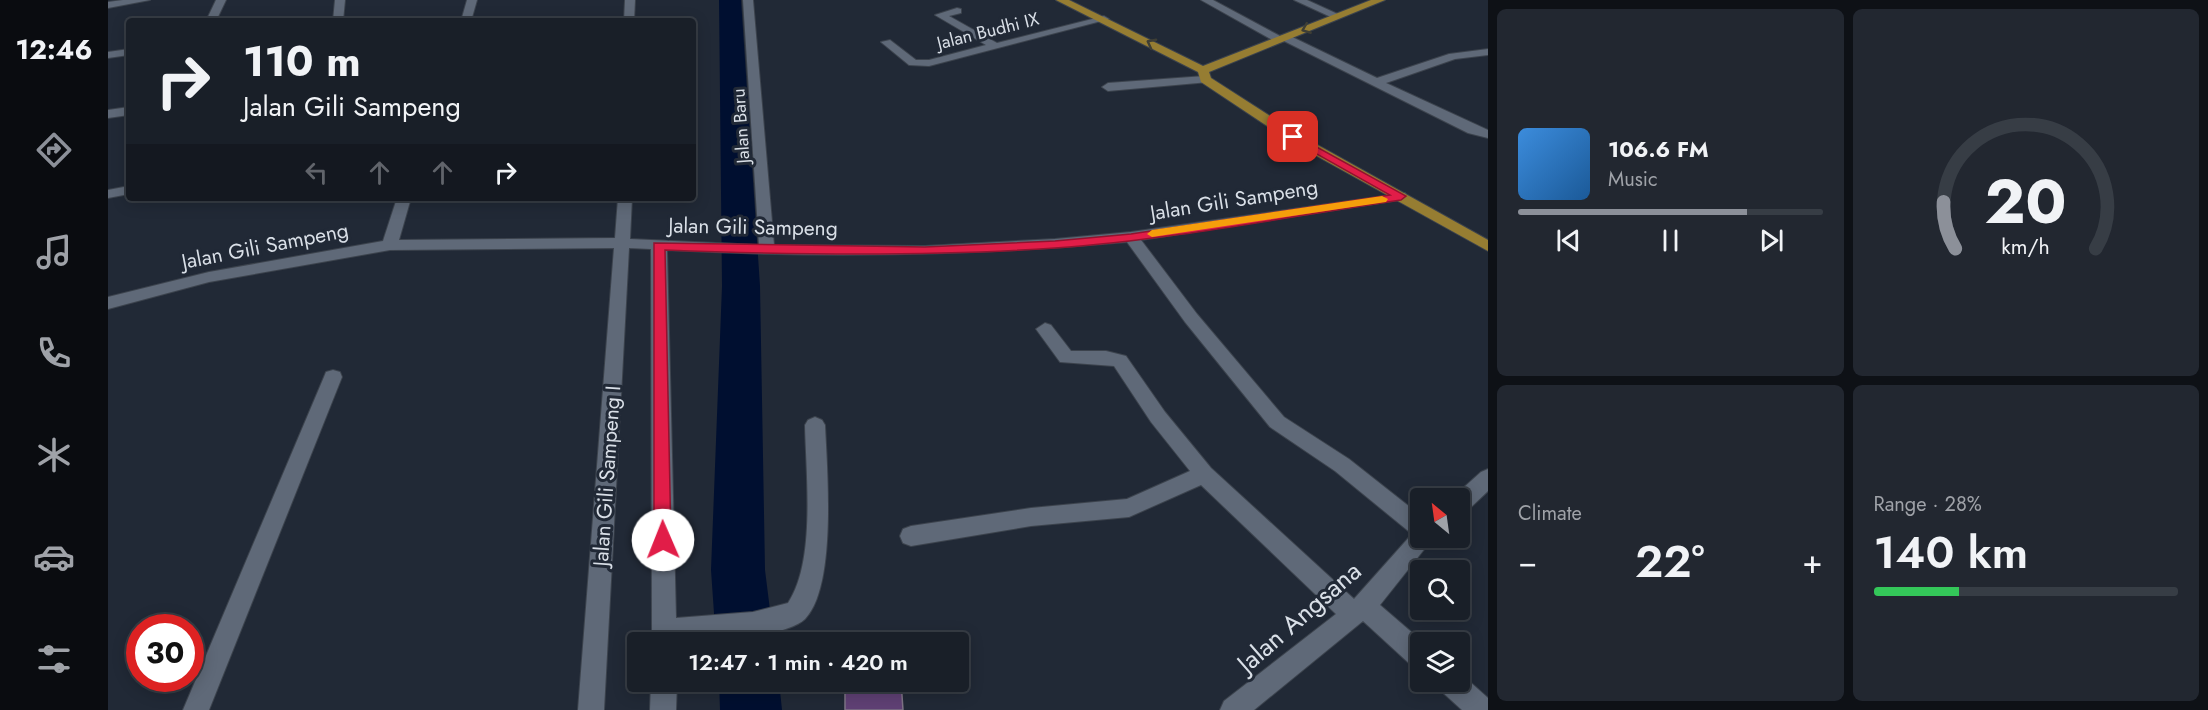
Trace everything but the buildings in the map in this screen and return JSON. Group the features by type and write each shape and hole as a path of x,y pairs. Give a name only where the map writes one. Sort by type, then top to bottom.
{"main road":[{"path":"1061,0 1104,19 1204,75 1293,137 1488,246"},
{"path":"1204,75 1282,39 1380,0"}],"street":[{"path":"108,5 145,0"},
{"path":"212,18 221,0"},
{"path":"338,18 340,0"},
{"path":"467,18 472,0"},
{"path":"629,18 630,0"},
{"name":"Jalan Baru","path":"748,0 762,250"},
{"path":"1206,0 1473,130 1488,134"},
{"path":"1299,0 1337,16"},
{"path":"957,10 940,15 995,46"},
{"name":"Jalan Budhi IX","path":"886,42 913,63 919,64 1104,19"},
{"path":"108,55 126,52"},
{"path":"1377,82 1453,56 1488,52"},
{"path":"1108,87 1204,75"},
{"path":"108,114 126,111"},
{"path":"108,194 126,191"},
{"name":"Jalan Gili Sampeng","path":"108,303 209,277 343,251 390,245 623,243 762,250 925,250 1055,244 1131,237 1401,196"},
{"path":"390,245 403,201"},
{"name":"Jalan Gili Sampeng I","path":"591,710 625,201"},
{"path":"1131,237 1191,318 1266,410 1294,435 1342,465 1410,520"},
{"path":"659,246 670,632"},
{"path":"1045,329 1066,357 1120,361 1158,417 1204,474 1359,610 1410,648"},
{"path":"196,710 333,377"},
{"path":"686,632 765,622 795,612 805,598 817,535 815,425"},
{"path":"911,536 1031,517 1129,508 1204,474"},
{"path":"1470,495 1488,478"},
{"name":"Jalan Angsana","path":"1233,710 1359,610 1413,548"},
{"path":"663,692 663,710"},
{"path":"1462,692 1482,710"}],"waterway":[{"path":"730,0 741,286 738,570 744,632"},
{"path":"750,692 751,710"}],"slow traffic":[{"path":"1152,234 1382,199"}],"route":[{"path":"663,540 659,246 757,250 925,250 1055,244 1131,237 1401,196 1293,137"}]}
